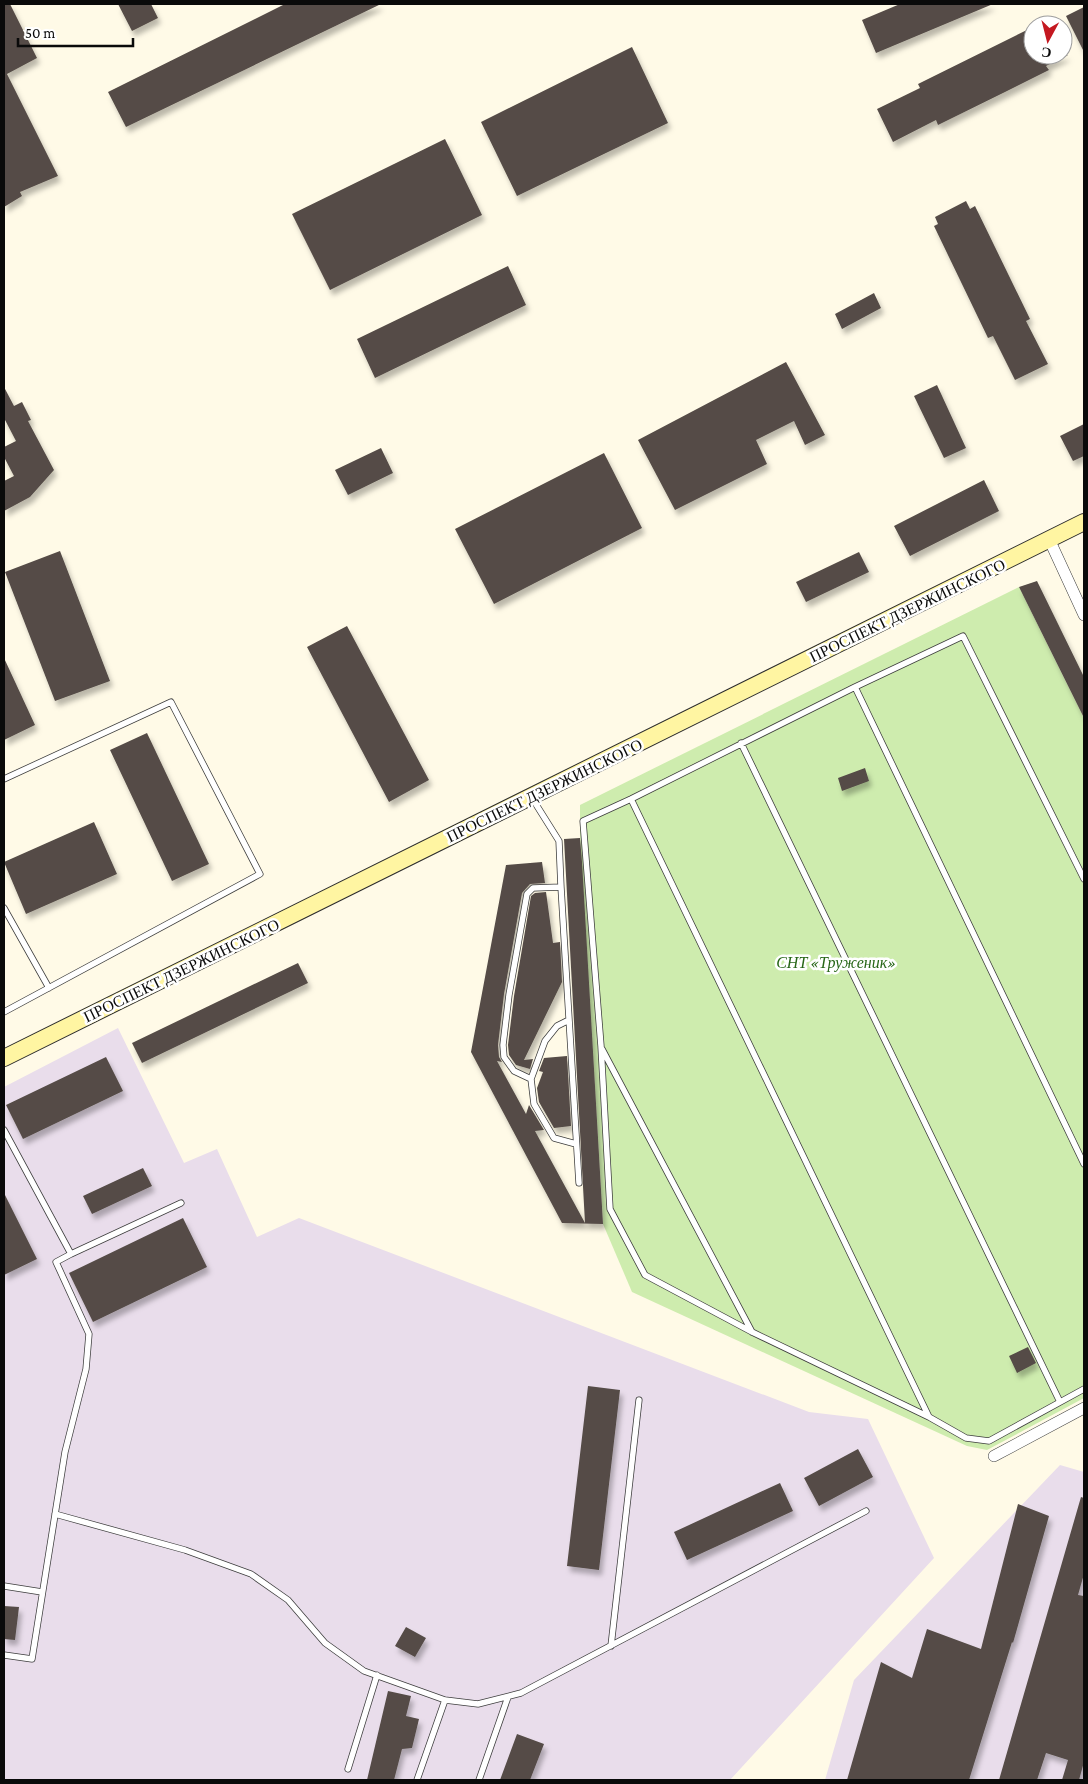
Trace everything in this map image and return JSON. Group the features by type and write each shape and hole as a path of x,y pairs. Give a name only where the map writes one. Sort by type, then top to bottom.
{"main road":[{"name":"ПРОСПЕКТ ДЗЕРЖИНСКОГО","path":"4,1058 1084,522"}],"street":[{"path":"1049,539 1084,615"},
{"path":"994,1456 1084,1408"}],"lane":[{"path":"1084,879 963,636 855,686 631,799 583,821 601,1046 610,1209 645,1274 752,1332 929,1417 966,1438 989,1441 1084,1389"},
{"path":"855,686 1084,1164"},
{"path":"4,779 171,702 260,874 4,1012"},
{"path":"741,743 1060,1402"},
{"path":"531,796 559,841 579,1183"},
{"path":"631,799 929,1417"},
{"path":"531,1079 514,1071 504,1058 503,1045 509,995 527,894 533,888 561,887"},
{"path":"4,908 49,988"},
{"path":"569,1020 557,1026 545,1041 531,1079 534,1104 554,1138 576,1144"},
{"path":"601,1046 752,1332"},
{"path":"4,1130 71,1254"},
{"path":"4,1655 32,1659 65,1452 86,1369 89,1334 56,1262 181,1203"},
{"path":"611,1646 639,1400"},
{"path":"55,1514 186,1550 251,1574 288,1600 325,1643 364,1670 445,1700 478,1704 521,1693 866,1510"},
{"path":"4,1586 42,1592"},
{"path":"348,1769 377,1675"},
{"path":"479,1780 508,1696"},
{"path":"417,1780 445,1700"}],"shaded area":[{"path":"118,1028 184,1163 217,1149 257,1237 299,1218 809,1412 868,1419 934,1558 730,1780 4,1780 4,1087"},
{"path":"1060,1465 1084,1472 1084,1780 825,1780 854,1680"}],"green space":[{"name":"СНТ «Труженик»","path":"1019,587 1084,718 1084,1398 987,1450 967,1446 632,1292 603,1224 580,838 580,805"}],"building":[{"path":"4,4 10,4 37,58 7,74 58,176 20,192 22,196 4,207"},
{"path":"118,4 151,4 158,18 132,31"},
{"path":"285,4 381,4 126,127 108,92"},
{"path":"900,4 993,4 876,53 862,20"},
{"path":"1084,7 1084,52 1073,30 1073,15 1068,15"},
{"path":"1023,32 1023,65 1048,65 1046,66 1049,70 938,125 936,120 893,142 877,109 920,88 918,84"},
{"path":"632,47 668,123 517,196 481,122"},
{"path":"445,139 482,215 330,290 292,214"},
{"path":"966,201 970,209 975,206 1030,319 1026,321 1048,364 1015,380 993,336 988,338 934,226 938,224 935,217"},
{"path":"508,266 526,305 375,378 357,339"},
{"path":"874,293 881,308 842,329 835,314"},
{"path":"786,362 825,435 805,445 794,421 756,440 767,464 675,510 638,440"},
{"path":"937,385 966,448 944,458 914,396"},
{"path":"4,387 14,406 22,402 31,420 28,421 54,470 30,497 4,511 4,481 14,476 4,457 4,447 16,441 4,418"},
{"path":"1084,424 1084,456 1073,461 1060,436"},
{"path":"381,448 393,473 348,495 335,470"},
{"path":"604,453 642,528 494,604 455,529"},
{"path":"984,480 999,511 910,556 894,526"},
{"path":"60,551 110,681 55,701 5,572"},
{"path":"859,552 869,572 806,602 796,582"},
{"path":"1037,581 1084,677 1084,718 1019,587"},
{"path":"347,626 429,780 389,802 307,647"},
{"path":"4,658 35,725 4,740"},
{"path":"147,733 209,864 172,881 110,750"},
{"path":"865,768 869,781 842,791 838,778"},
{"path":"94,822 117,874 26,914 4,862"},
{"path":"580,838 603,1224 562,1223 471,1052 506,865 542,862 545,883 530,884 522,893 504,994 498,1045 499,1057 502,1062 497,1061 526,1114 529,1105 544,1130 535,1131 585,1223 564,839"},
{"path":"546,892 553,943 560,942 562,982 524,1060 533,1059 530,1069 516,1065 509,1055 508,1045 514,996 531,896 535,893"},
{"path":"298,963 308,983 142,1063 132,1043"},
{"path":"567,1056 571,1126 554,1128 539,1102 537,1088 543,1072 539,1071 544,1058"},
{"path":"106,1057 123,1091 23,1139 6,1105"},
{"path":"143,1168 152,1186 92,1214 83,1196"},
{"path":"4,1193 37,1259 4,1275"},
{"path":"183,1218 207,1267 93,1322 69,1273"},
{"path":"1028,1347 1036,1363 1017,1373 1009,1356"},
{"path":"588,1386 620,1390 599,1570 567,1566"},
{"path":"858,1449 873,1477 819,1506 804,1478"},
{"path":"780,1483 793,1511 687,1560 674,1532"},
{"path":"1081,1497 1084,1498 1084,1574 1078,1595 1084,1596 1084,1762 1079,1780 1062,1780 1068,1760 1046,1753 1037,1780 999,1780"},
{"path":"1018,1504 1049,1516 1013,1643 969,1780 847,1780 881,1662 912,1678 927,1629 981,1649"},
{"path":"4,1606 19,1607 15,1640 4,1639"},
{"path":"406,1627 426,1638 415,1657 395,1646"},
{"path":"388,1691 411,1696 406,1716 419,1719 412,1748 402,1749 394,1780 367,1780"},
{"path":"517,1734 544,1744 530,1780 500,1780"}]}
